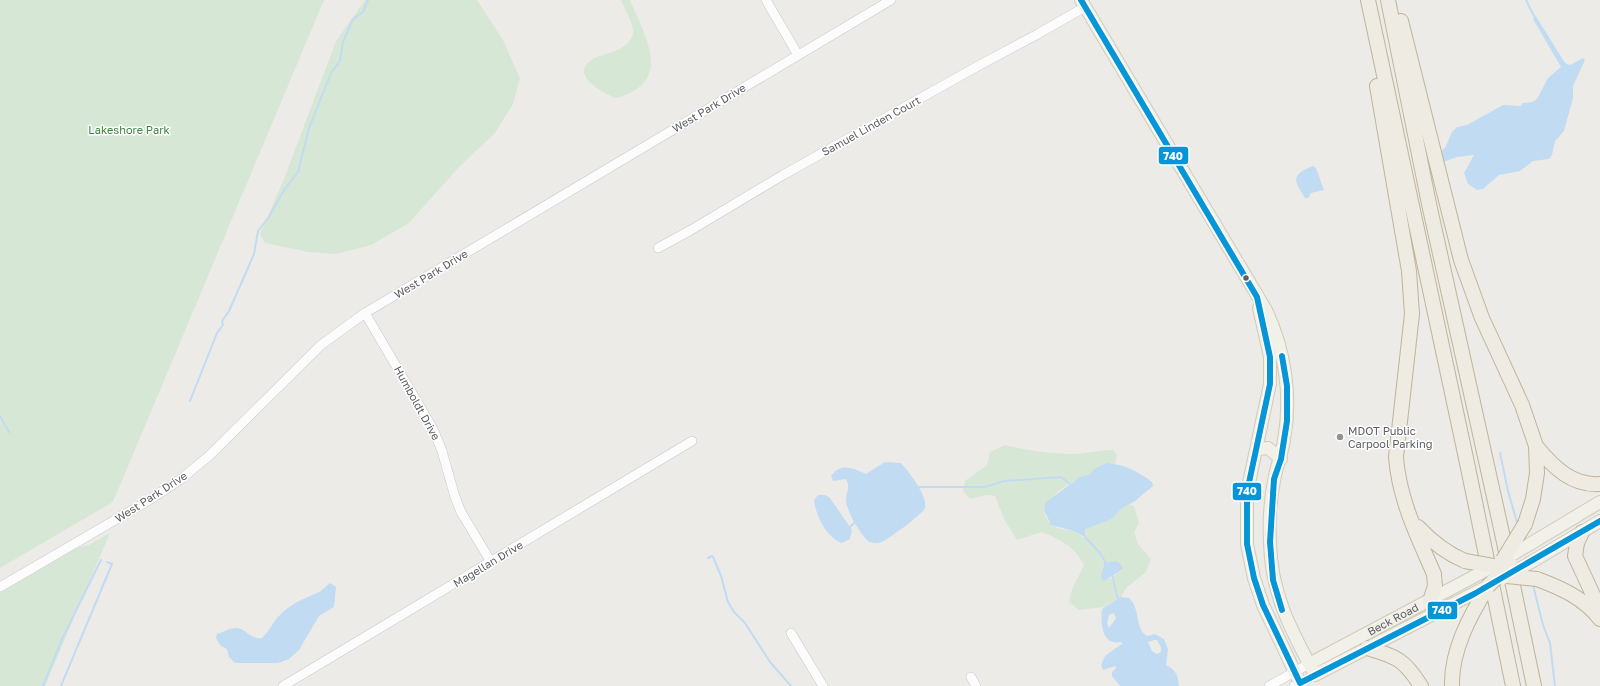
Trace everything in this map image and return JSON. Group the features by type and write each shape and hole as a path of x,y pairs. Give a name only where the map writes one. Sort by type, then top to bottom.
{"highway":[{"path":"1368,0 1368,30 1409,272 1412,314 1411,337 1396,457 1397,478 1404,502 1434,574 1435,586 1430,601"},
{"path":"1368,0 1466,455 1513,686"},
{"path":"1388,0 1429,204 1502,533 1534,686"},
{"path":"1396,0 1460,260 1482,318 1522,405 1536,446 1536,473 1533,499 1525,524 1498,571 1475,600 1456,655 1452,686"},
{"path":"1536,446 1555,468 1564,475 1578,482 1600,484"},
{"path":"1404,502 1415,523 1429,540 1450,554 1465,561 1498,571 1537,579 1556,586 1580,598 1600,619"},
{"path":"1582,532 1576,547 1575,556 1600,610"},
{"path":"1498,571 1530,544"},
{"path":"1471,578 1533,561"},
{"path":"1367,648 1399,658 1410,669 1421,686"}],"main road":[{"path":"1083,3 1273,323 1282,354 1287,386 1287,421 1281,459 1274,479 1271,499 1270,542 1273,580 1281,608 1315,675"},
{"path":"1257,297 1270,357 1270,384 1247,492 1247,544 1254,578 1263,605 1294,672 1297,684"},
{"path":"1270,384 1275,388 1287,386"},
{"path":"1257,449 1268,448 1281,459"},
{"path":"1530,544 1600,502"},
{"path":"1533,561 1600,521"},
{"name":"Beck Road","path":"1309,664 1471,578"},
{"name":"Beck Road","path":"1315,675 1367,648 1475,600"}],"street":[{"path":"766,0 798,55"},
{"name":"West Park Drive","path":"0,587 170,487 200,463 321,345 365,313 892,0"},
{"name":"Samuel Linden Court","path":"658,248 777,179 1036,35 1083,3"},
{"name":"Humboldt Drive","path":"365,313 433,429 442,451 455,498 461,512 491,562"},
{"name":"Magellan Drive","path":"284,686 692,441"},
{"path":"791,633 823,686"},
{"name":"Beck Road","path":"1269,686 1309,664"},
{"name":"Beck Road","path":"1297,684 1315,675"},
{"path":"971,678 976,686"}],"green space":[{"name":"Lakeshore Park","path":"0,0 324,0 113,502 0,568"},
{"path":"365,0 477,0 503,40 520,78 513,104 495,133 458,168 409,223 371,245 336,254 308,252 265,243 260,234 284,179 336,41"},
{"path":"621,0 630,0 643,29 651,57 650,70 645,81 634,91 616,98 604,93 591,84 584,73 585,67 590,61 620,49 630,40 633,31 629,17"},
{"path":"1005,445 1040,452 1067,454 1113,450 1117,455 1115,464 1107,464 1102,466 1091,474 1079,478 1059,491 1047,503 1045,510 1046,517 1053,526 1074,531 1084,538 1087,535 1085,529 1088,527 1112,519 1121,509 1129,504 1134,506 1139,523 1134,532 1138,544 1151,559 1146,572 1126,588 1121,597 1104,607 1079,610 1069,602 1072,589 1084,565 1076,553 1061,541 1041,532 1017,540 1005,521 995,496 986,495 970,499 963,491 965,481 987,465 990,452","holes":["1117,561 1123,569 1110,579 1102,568 1104,563"]},
{"path":"110,533 45,686 0,686 0,592 79,547 89,545"}],"water":[{"path":"1535,15 1565,63 1570,65 1583,58 1585,60 1573,86 1573,98 1564,131 1555,141 1552,155 1549,159 1533,161 1520,171 1499,175 1483,189 1477,190 1468,184 1464,173 1474,155 1457,157 1443,162 1440,152 1445,148 1452,132 1457,127 1467,125 1503,105 1520,106 1523,103 1532,102 1537,99 1548,78 1561,67 1533,19"},
{"path":"1313,166 1316,168 1324,190 1311,193 1308,198 1305,198 1296,182 1296,178 1301,172"},
{"path":"885,462 901,463 921,491 924,497 925,508 911,521 888,538 879,543 872,543 862,535 848,510 846,500 848,487 846,479 833,481 831,476 839,469 843,468 852,468 866,474"},
{"path":"1107,463 1119,465 1137,472 1152,482 1153,486 1135,501 1121,509 1112,519 1085,529 1086,538 1074,531 1051,525 1044,510 1046,502 1080,477 1090,474 1094,469"},
{"path":"818,495 825,495 830,498 852,530 850,539 842,543 831,536 827,531 817,513 815,506 814,500"},
{"path":"1117,561 1123,569 1104,581 1101,577 1104,563"},
{"path":"330,583 336,587 334,607 319,616 299,650 289,659 278,663 235,663 229,657 227,649 221,646 216,638 217,634 236,628 243,630 251,636 262,638 285,610 319,592"},
{"path":"1121,597 1129,598 1133,602 1140,628 1143,632 1147,636 1155,634 1164,639 1168,649 1166,665 1176,673 1179,686 1120,686 1112,676 1112,672 1116,668 1115,666 1103,670 1101,665 1105,656 1123,643 1114,642 1106,637 1101,620 1102,609","holes":["1114,613 1116,618 1109,628 1107,623 1109,615","1157,640 1161,647 1161,652 1157,654 1152,651 1148,642"]}],"waterway":[{"path":"190,401 217,333 223,325 222,321 229,311 254,254 258,231 269,217 284,190 298,172 309,128 331,73 340,61 343,42 353,19 363,12 368,0"},
{"path":"1526,0 1534,16"},
{"path":"0,416 9,432"},
{"path":"1500,453 1508,491 1518,526"},
{"path":"916,487 985,487 1004,481 1061,477 1070,484"},
{"path":"848,529 856,521"},
{"path":"1086,538 1100,553 1106,563"},
{"path":"708,558 713,557 721,576 728,602 734,612 745,623 770,662 791,686"},
{"path":"43,686 63,637 101,560"},
{"path":"61,686 112,564 107,562"},
{"path":"1112,575 1118,599"},
{"path":"1533,585 1543,625 1550,643 1555,686"}],"transit line":[{"name":"740","path":"1081,0 1257,297 1270,357 1270,384 1247,492 1247,544 1254,578 1263,605 1300,683 1474,594 1600,521"},
{"name":"740","path":"1282,356 1287,386 1287,421 1281,459 1274,479 1270,542 1273,580 1282,610"}],"place":[{"name":"MDOT Public Carpool Parking","path":"1340,437"}]}
